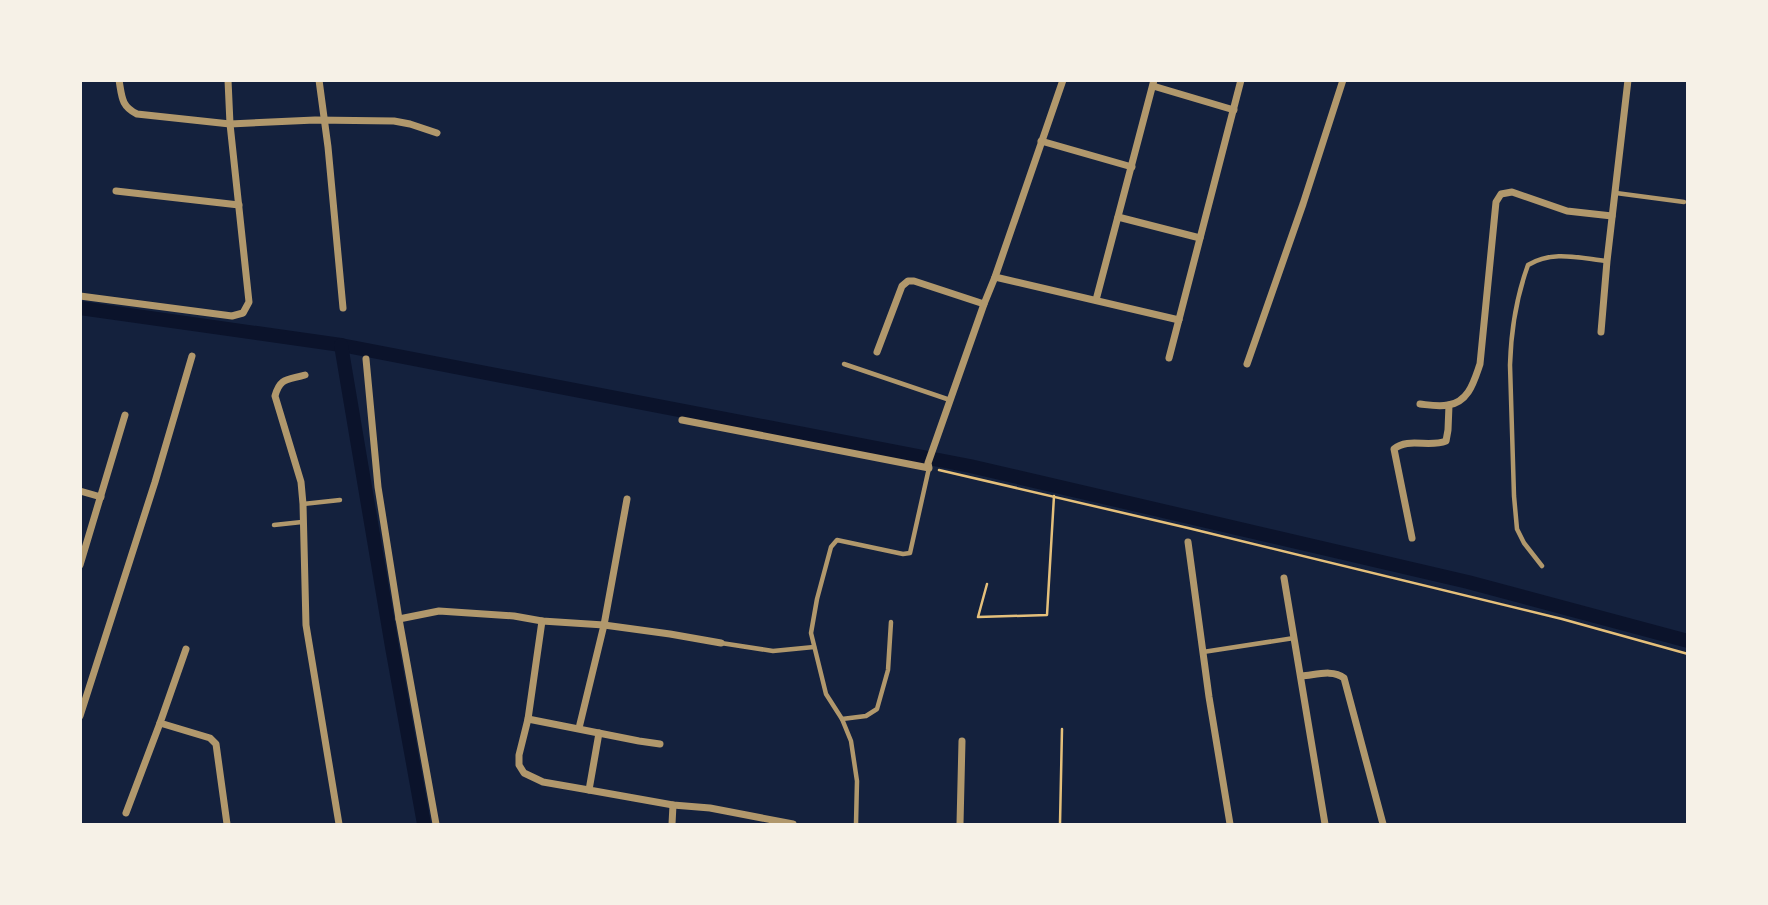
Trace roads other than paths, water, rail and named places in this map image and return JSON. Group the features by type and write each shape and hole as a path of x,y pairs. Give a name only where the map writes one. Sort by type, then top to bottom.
{"street":[{"path":"119,80 122,102 128,110 138,114 230,124 315,120 394,121 438,133"},
{"path":"80,296 232,316 243,313 249,302 230,124 228,80"},
{"path":"319,80 343,308"},
{"path":"682,420 929,465 1063,80"},
{"path":"1169,358 1241,80"},
{"path":"1247,364 1343,80"},
{"path":"1601,332 1628,80"},
{"path":"1096,300 1153,83 1234,110"},
{"path":"1041,141 1132,167"},
{"path":"116,191 239,205"},
{"path":"1420,404 1449,405 1464,399 1472,388 1480,363 1496,201 1501,194 1512,192 1567,212 1612,216"},
{"path":"1118,217 1200,238"},
{"path":"995,277 1179,320"},
{"path":"877,352 902,286 908,281 984,304"},
{"path":"80,716 155,482 192,356"},
{"path":"366,359 378,487 436,824"},
{"path":"304,375 283,381 278,385 275,396 301,481 306,625 339,824"},
{"path":"1412,538 1394,449 1405,443 1446,441 1449,405"},
{"path":"80,565 125,415"},
{"path":"80,491 101,497"},
{"path":"579,729 604,625 627,499"},
{"path":"1188,541 1209,697 1230,824"},
{"path":"1284,578 1325,824"},
{"path":"399,619 439,611 514,616 542,621 604,625 721,643"},
{"path":"542,621 528,719 519,755 519,765 524,774 543,782 793,824"},
{"path":"126,813 186,649"},
{"path":"1301,676 1331,673 1344,678 1383,824"},
{"path":"528,719 660,744"},
{"path":"160,723 210,738 216,744 227,824"},
{"path":"589,790 599,733"},
{"path":"960,824 962,741"},
{"path":"672,824 673,805"}],"lane":[{"path":"1615,193 1684,202"},
{"path":"1542,566 1524,544 1517,529 1510,365 1516,306 1528,265 1538,259 1553,256 1607,261"},
{"path":"844,364 950,400"},
{"path":"856,824 857,781 851,741 842,719 826,694 811,633 817,599 831,547 837,540 903,554 911,552 929,465"},
{"path":"303,504 340,500"},
{"path":"274,525 302,522"},
{"path":"842,719 866,716 877,709 888,670 891,622"},
{"path":"1203,652 1295,638"},
{"path":"721,643 773,651 814,647"}],"waterway":[{"path":"80,308 341,345 970,466 1468,582 1688,641"},
{"path":"341,345 424,824"}]}
